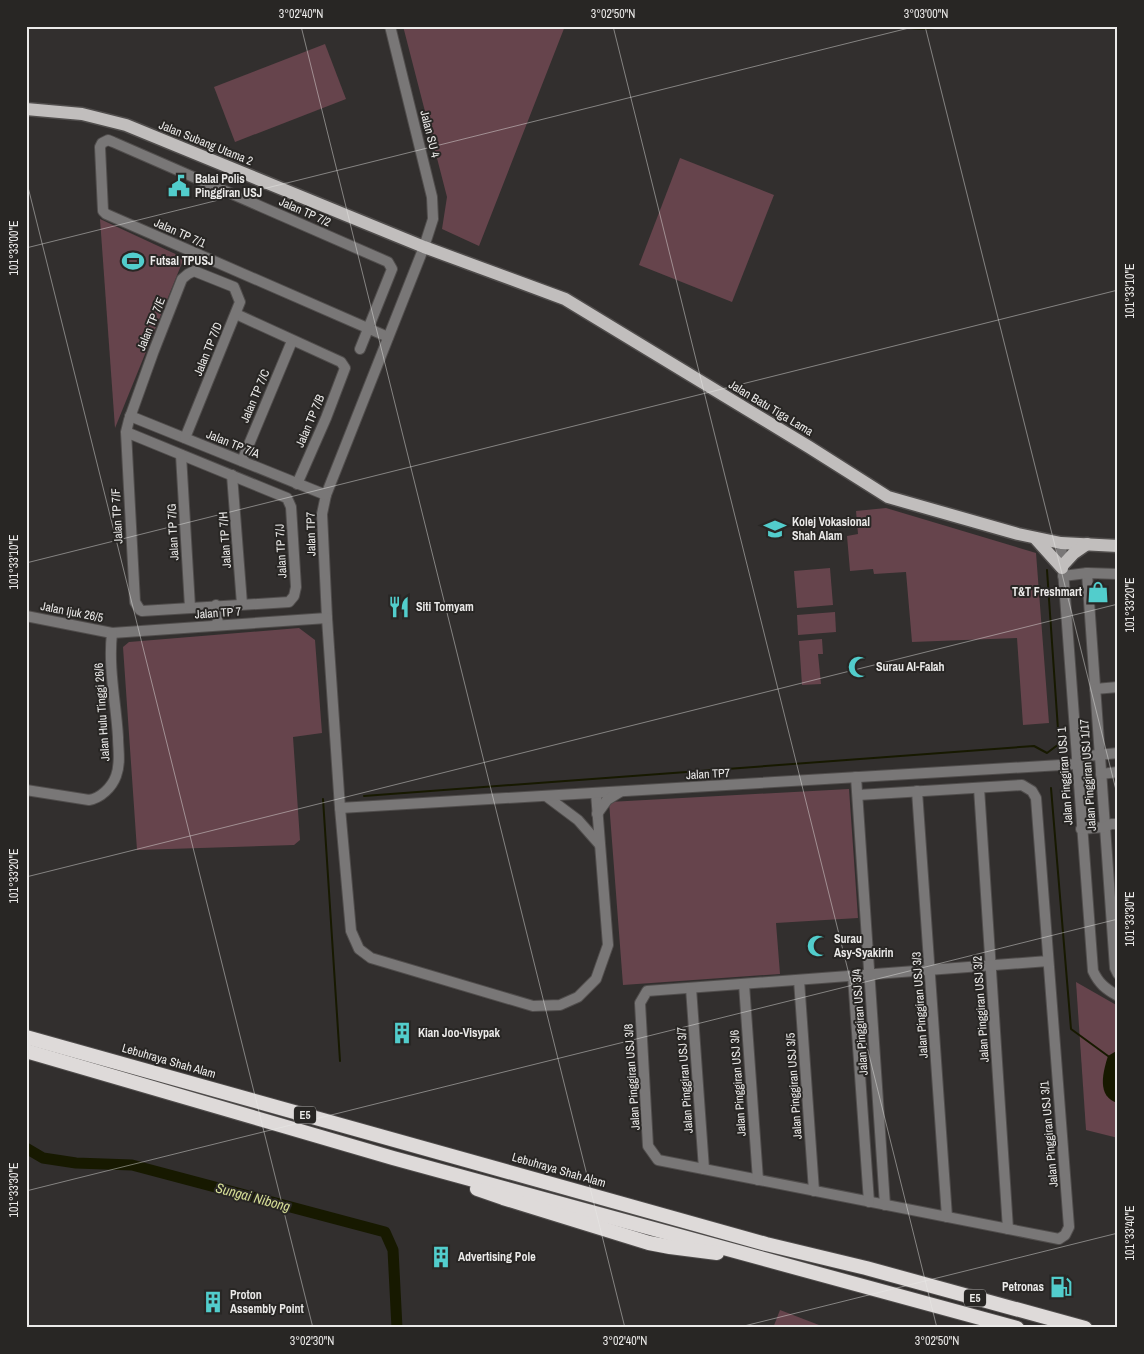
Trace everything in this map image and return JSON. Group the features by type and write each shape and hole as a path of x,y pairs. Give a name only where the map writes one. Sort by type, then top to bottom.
{"highway":[{"path":"26,1029 92,1055"},
{"name":"Lebuhraya Shah Alam","path":"26,1037 757,1241 866,1268 1085,1328"},
{"name":"E5","path":"26,1051 393,1158 1017,1328"}],"main road":[{"name":"Jalan Subang Utama 2","path":"26,109 82,114 126,125 424,247"},
{"name":"Jalan Batu Tiga Lama","path":"424,247 565,299 888,497 1035,538 1060,542 1118,546"},
{"path":"1035,538 1063,570 1074,554 1087,544"}],"street":[{"name":"Jalan SU 4","path":"390,26 432,196 433,218 424,247"},
{"name":"Jalan TP 7/2","path":"100,147 105,141 113,142 388,262 392,270 360,349"},
{"name":"Jalan TP 7/1","path":"100,147 103,211 106,214 388,337"},
{"name":"Jalan TP7","path":"424,247 326,495 322,514 340,808 351,931 359,948 370,958 533,1006 560,1005 578,997 596,979 608,945 596,793"},
{"name":"Jalan TP 7/E","path":"130,416 182,280 194,271 217,280"},
{"name":"Jalan TP 7/D","path":"185,438 240,302 234,287 217,280"},
{"path":"236,314 292,341"},
{"name":"Jalan TP 7/B","path":"292,341 341,362 345,368 326,418 297,484"},
{"name":"Jalan TP 7/C","path":"242,461 292,341"},
{"name":"Jalan TP 7/F","path":"130,416 126,432 135,602 142,611 190,607"},
{"name":"Jalan TP 7/A","path":"130,416 326,495"},
{"path":"126,432 232,475"},
{"name":"Jalan TP 7/G","path":"181,455 190,607"},
{"name":"Jalan TP 7/J","path":"232,475 287,498 291,507 296,587 294,596 289,602 242,604"},
{"name":"Jalan TP 7/H","path":"232,475 242,604"},
{"name":"Jalan Pinggiran USJ 1","path":"1060,542 1093,971 1097,980 1104,988 1118,996"},
{"path":"1063,570 1118,574"},
{"name":"Jalan Pinggiran USJ 1/17","path":"1087,573 1101,774 1109,824 1115,968 1118,974"},
{"path":"190,607 242,604"},
{"path":"216,606 218,625"},
{"name":"Jalan Ijuk 26/5","path":"26,616 112,633"},
{"name":"Jalan TP 7","path":"112,633 327,618"},
{"name":"Jalan Hulu Tinggi 26/6","path":"26,790 89,800 97,799 112,785 119,764 110,651 112,633"},
{"path":"1095,689 1118,687"},
{"name":"Jalan TP7","path":"340,808 856,777 1077,760 1118,753"},
{"path":"1101,774 1118,772"},
{"name":"Jalan Pinggiran USJ 3/4","path":"856,777 885,1205"},
{"name":"Jalan Pinggiran USJ 3/1","path":"658,1160 1059,1239 1065,1235 1069,1227 1036,798 1032,791 1022,785 858,795"},
{"name":"Jalan Pinggiran USJ 3/2","path":"979,788 1008,1229"},
{"path":"597,814 607,800 621,791"},
{"name":"Jalan Pinggiran USJ 3/3","path":"917,791 947,1217"},
{"path":"546,796 578,820 600,845"},
{"path":"1081,826 1109,824"},
{"path":"691,988 1048,961"},
{"name":"Jalan Pinggiran USJ 3/4","path":"853,976 869,1202"},
{"name":"Jalan Pinggiran USJ 3/5","path":"799,980 814,1191"},
{"name":"Jalan Pinggiran USJ 3/6","path":"744,984 758,1180"},
{"name":"Jalan Pinggiran USJ 3/8","path":"658,1160 648,1146 640,1004 647,991 691,988"},
{"name":"Jalan Pinggiran USJ 3/7","path":"691,988 704,1170"}],"shaded area":[{"path":"403,26 565,26 479,246 442,229 447,197"},
{"path":"896,26 953,26 924,30"},
{"path":"325,44 346,99 235,142 214,87"},
{"path":"680,158 774,195 732,302 639,265"},
{"path":"100,219 184,258 115,428"},
{"path":"886,508 1036,553 1049,723 1023,725 1017,638 912,642 906,572 874,574 873,569 850,571 847,536 858,534 856,511"},
{"path":"830,568 833,605 797,608 794,571"},
{"path":"835,612 836,632 798,635 797,615"},
{"path":"299,628 315,640 322,733 293,737 300,840 294,845 137,850 123,647 129,642"},
{"path":"822,639 823,654 818,654 821,684 802,685 799,641"},
{"path":"849,789 858,918 776,923 780,974 623,985 609,802"},
{"path":"1076,982 1118,1006 1118,1138 1086,1130"},
{"path":"1118,1050 1118,1103 1106,1095 1103,1076 1108,1056"},
{"path":"780,1310 819,1325 818,1328 773,1328"}],"waterway":[{"path":"364,796 1034,746 1047,753 1059,744 1047,570"},
{"path":"1051,788 1071,1029 1108,1056"},
{"path":"323,799 340,1061"},
{"name":"Sungai Nibong","path":"26,1148 43,1158 76,1163 132,1165 385,1232 393,1250 397,1328"}],"place":[{"name":"Balai Polis Pinggiran USJ","path":"179,186"},
{"name":"Futsal TPUSJ","path":"133,261"},
{"name":"Kolej Vokasional Shah Alam","path":"775,529"},
{"name":"T&T Freshmart","path":"1098,592"},
{"name":"Siti Tomyam","path":"399,607"},
{"name":"Surau Al-Falah","path":"859,667"},
{"name":"Surau Asy-Syakirin","path":"818,946"},
{"name":"Kian Joo-Visypak","path":"402,1033"},
{"name":"Advertising Pole","path":"441,1257"},
{"name":"Petronas","path":"1061,1287"},
{"name":"Proton Assembly Point","path":"213,1302"}]}
